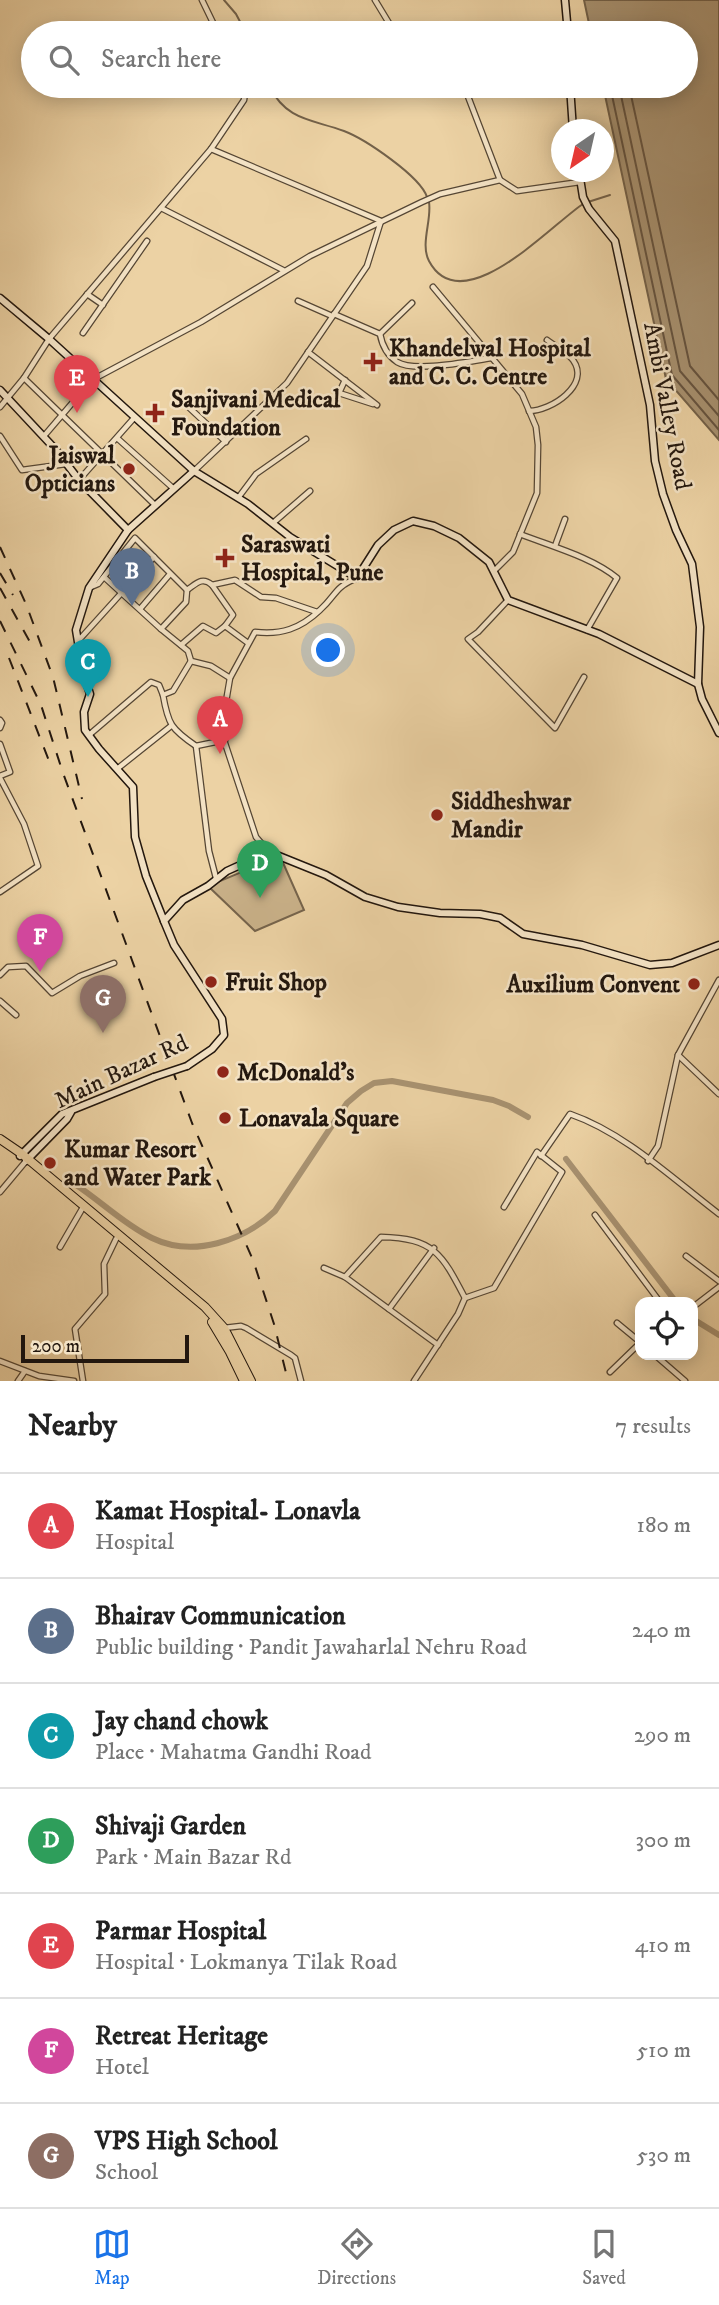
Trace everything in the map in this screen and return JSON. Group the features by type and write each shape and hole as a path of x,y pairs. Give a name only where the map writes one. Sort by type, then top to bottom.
{"highway":[{"path":"0,1141 205,1307 224,1328 251,1381"},
{"path":"24,1158 202,1310 218,1330 244,1381"}],"main road":[{"path":"565,0 567,21"},
{"path":"571,98 572,119"},
{"name":"Ambi Valley Road","path":"581,182 583,197 589,209 615,241 650,405 655,461 660,483 676,530 692,564 699,627 698,684 702,699 719,733"},
{"path":"0,298 194,471 238,498 290,537 357,578 378,544 394,530 413,521 434,526 459,538 489,562 508,600 642,654 698,684"},
{"path":"0,390 44,436 79,480 128,530"},
{"path":"194,471 128,530 89,588 76,630 83,672 90,694 84,712 85,730 133,787 135,837 146,876 164,921 183,900 208,886 216,878 269,852 326,875 376,901 440,913 480,914 500,918 523,934 582,945 650,965 672,963 719,945"},
{"name":"Main Bazar Rd","path":"24,1158 62,1114 129,1086 187,1066 212,1049 224,1035 222,1019 174,945 164,921"}],"street":[{"path":"202,0 212,21"},
{"path":"375,0 388,21"},
{"path":"0,407 24,378 49,339 211,149 244,98"},
{"path":"469,98 500,180 517,191 581,182"},
{"path":"211,149 381,221"},
{"path":"44,436 92,380 201,322 284,270 440,194 500,180"},
{"path":"161,208 284,270"},
{"path":"194,471 287,383 367,266 381,221"},
{"path":"83,334 147,241"},
{"path":"433,287 522,394 536,427 537,493 513,552 494,571"},
{"path":"87,294 103,305"},
{"path":"298,302 380,334"},
{"path":"380,334 412,303"},
{"path":"380,334 383,347 397,362 412,367 493,358"},
{"path":"529,411 543,411 566,394 577,381 579,374 572,358 547,340"},
{"path":"308,352 356,388 377,405 340,393 345,380"},
{"path":"24,378 155,505"},
{"path":"182,401 226,442"},
{"path":"79,480 104,455 134,418"},
{"path":"0,436 22,470 67,464"},
{"path":"117,438 174,489"},
{"path":"238,498 256,474 306,439"},
{"path":"273,523 310,491"},
{"path":"555,546 565,519"},
{"path":"128,530 187,590"},
{"path":"520,534 555,546 617,578 587,630"},
{"path":"89,588 98,584 135,538"},
{"path":"79,640 154,558"},
{"path":"140,609 170,574"},
{"path":"104,577 188,651 191,661 173,691 163,695"},
{"path":"269,852 256,837 221,731 230,678 255,632 275,635 298,626 318,612 342,584 357,578"},
{"path":"212,585 235,580 261,597 276,598 318,612"},
{"path":"181,645 203,626 216,633 233,615 208,581 200,581 187,590"},
{"path":"162,629 186,602 187,590"},
{"path":"508,600 468,639 555,729 583,677"},
{"path":"225,626 248,643"},
{"path":"191,661 211,666 230,678"},
{"path":"89,735 151,682 159,685 167,720 179,735 195,746 225,740"},
{"path":"0,720 0,728"},
{"path":"117,769 171,726"},
{"path":"0,744 10,772 0,777 24,824 38,866 0,892"},
{"path":"195,746 209,851 216,878"},
{"path":"0,975 8,967 26,966 52,993 80,976 114,963"},
{"path":"648,1161 658,1146 677,1055 719,980"},
{"path":"0,1001 16,1015"},
{"path":"677,1055 719,1094"},
{"path":"541,1156 570,1114 587,1120 719,1214"},
{"path":"414,1381 465,1298 494,1288 562,1172 537,1152 504,1207"},
{"path":"0,1192 24,1158"},
{"path":"60,1247 82,1209"},
{"path":"595,1215 656,1297"},
{"path":"345,1277 381,1237 407,1238 433,1248 450,1270 465,1298"},
{"path":"83,1381 75,1329 105,1294 104,1264 116,1239"},
{"path":"389,1309 433,1248"},
{"path":"686,1256 719,1281"},
{"path":"324,1268 345,1277 438,1345"},
{"path":"698,1303 719,1287"},
{"path":"617,1323 635,1338"},
{"path":"224,1328 241,1326 291,1354 295,1358 301,1381"},
{"path":"610,1372 635,1347"},
{"path":"661,1360 685,1381"},
{"path":"0,1361 38,1376 74,1381"},
{"path":"18,1381 25,1371"}],"shaded area":[{"path":"280,856 304,910 255,931 208,886"}],"water":[{"path":"584,0 719,0 719,440 666,379 614,137 614,119 610,119 606,98 698,98 698,21 588,21"}],"waterway":[{"path":"224,0 240,21"},
{"path":"277,98 301,117 344,131 378,150 414,179 427,197"},
{"path":"588,202 610,195"},
{"path":"429,202 426,240 429,261 444,277 463,281 484,275 507,263 583,204"},
{"path":"73,1183 131,1226 152,1238 168,1244 201,1246 233,1238 248,1231 275,1211 347,1103 374,1083 392,1081 493,1100 528,1117"},
{"path":"566,1159 672,1297"},
{"path":"698,1322 719,1335"}],"railway":[{"path":"0,547 26,604 53,677 82,799"},
{"path":"0,573 13,595"},
{"path":"0,588 35,651"},
{"path":"0,621 41,705 63,773 192,1123 253,1260 274,1324 288,1381"},
{"path":"9,658 51,766"}],"place":[{"name":"Khandelwal Hospital and C. C. Centre","path":"373,362"},
{"name":"Parmar Hospital","path":"77,413"},
{"name":"Sanjivani Medical Foundation","path":"155,413"},
{"name":"Jaiswal Opticians","path":"129,469"},
{"name":"Saraswati Hospital, Pune","path":"225,558"},
{"name":"Bhairav Communication","path":"132,606"},
{"name":"Jay chand chowk","path":"88,697"},
{"name":"Kamat Hospital- Lonavla","path":"220,754"},
{"name":"Siddheshwar Mandir","path":"437,815"},
{"name":"Shivaji Garden","path":"260,898"},
{"name":"Retreat Heritage","path":"40,972"},
{"name":"Fruit Shop","path":"211,982"},
{"name":"Auxilium Convent","path":"694,984"},
{"name":"VPS High School","path":"103,1033"},
{"name":"McDonald's","path":"223,1072"},
{"name":"Lonavala Square","path":"225,1118"},
{"name":"Kumar Resort and Water Park","path":"50,1163"}]}
